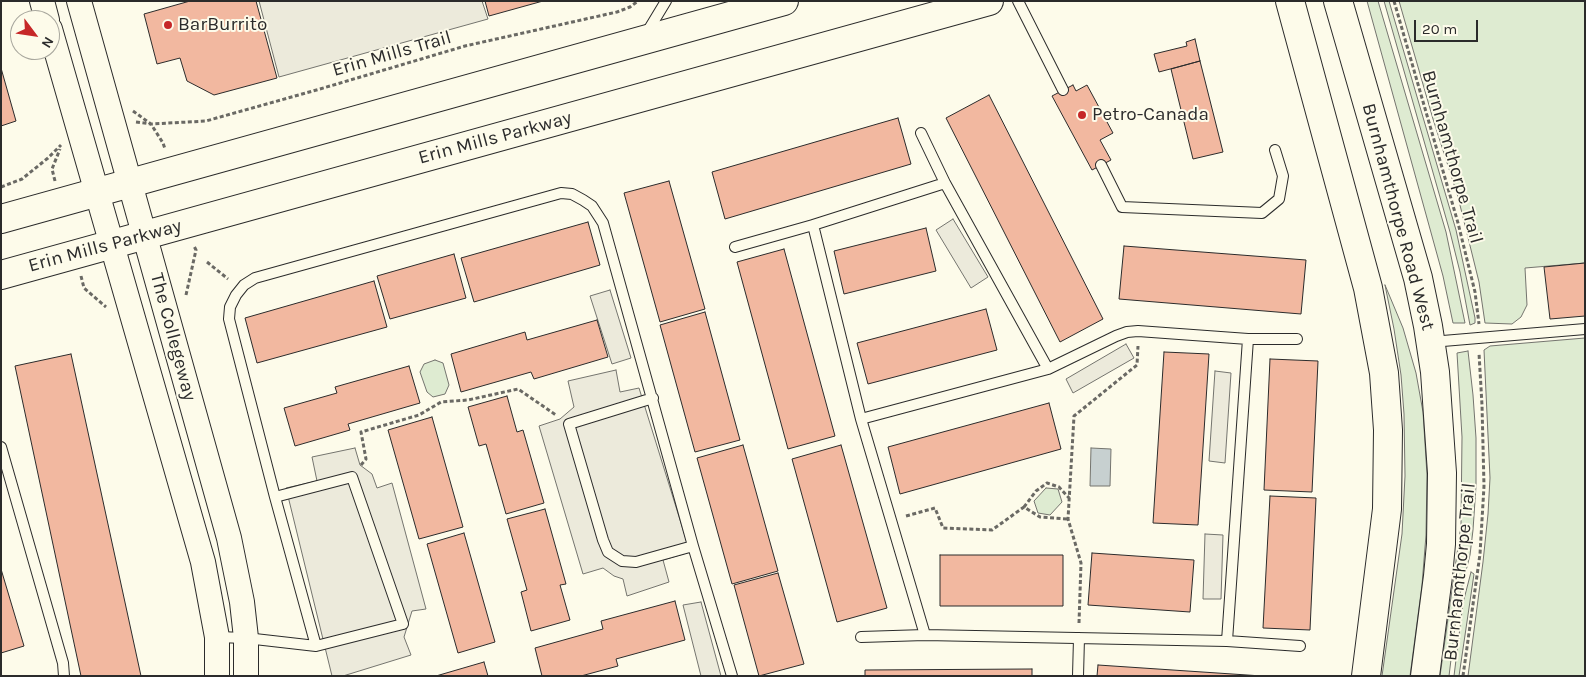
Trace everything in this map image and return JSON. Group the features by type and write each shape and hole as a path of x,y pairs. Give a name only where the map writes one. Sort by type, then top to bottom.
{"main road":[{"path":"1,219 784,1"},
{"name":"Erin Mills Parkway","path":"1,275 989,1"},
{"path":"1290,1 1368,288 1384,373 1388,430 1387,509 1366,676"},
{"name":"Burnhamthorpe Road West","path":"1338,1 1418,278 1435,372 1441,442 1442,511 1438,576 1425,676"}],"street":[{"name":"The Collegeway","path":"79,1 229,538 242,602 246,638 246,676"},
{"name":"The Collegeway","path":"59,60 203,562 216,637 217,676"}],"lane":[{"path":"642,41 666,1"},
{"path":"1018,1 1063,90"},
{"path":"921,133 945,184 1048,369"},
{"path":"1101,165 1122,206 1262,213 1279,199 1283,176 1275,150"},
{"path":"736,247 945,184"},
{"path":"316,646 229,319 230,307 240,289 255,278 561,193 572,194 592,206 603,223 693,546 732,676"},
{"path":"813,225 861,418 925,635"},
{"path":"1431,342 1585,329"},
{"path":"861,418 1048,369 1127,332 1138,331 1248,339 1297,339"},
{"path":"1227,641 1248,339"},
{"path":"653,398 570,424 602,540 608,552 622,561 636,562 693,546"},
{"path":"1,447 63,663 64,676"},
{"path":"216,637 246,638 316,646 402,624 352,477 275,497"},
{"path":"861,637 925,635 1227,641 1300,646"},
{"path":"1078,676 1079,638"}],"path":[{"name":"Erin Mills Trail","path":"151,124 206,121 465,46 617,12 630,7 638,1"},
{"name":"Burnhamthorpe Trail","path":"1394,1 1458,223 1475,292 1479,322"},
{"path":"1,187 22,179 62,144"},
{"path":"52,169 61,202"},
{"path":"75,254 84,288"},
{"path":"207,262 240,289"},
{"path":"1079,638 1081,563 1068,520 1074,416 1137,365 1138,331"},
{"name":"Burnhamthorpe Trail","path":"1463,676 1480,554 1484,486 1479,352"},
{"path":"352,477 366,459 361,432 419,415 441,402 468,400 518,389 570,424"},
{"path":"891,520 935,508 943,528 992,530 1024,508 1036,491 1047,483 1059,487 1069,499"},
{"path":"1024,508 1040,517 1068,520"}],"green space":[{"path":"1367,1 1378,1 1446,232 1465,323 1453,323 1443,276"},
{"path":"1384,1 1389,1 1456,230 1475,318 1475,323 1470,325 1450,232"},
{"path":"1399,1 1585,1 1585,263 1525,268 1527,305 1521,317 1512,324 1485,323 1479,282 1458,197"},
{"path":"1385,285 1403,328 1416,373 1423,412 1427,475 1426,535 1422,585 1410,676 1382,676 1402,534 1405,476 1401,375"},
{"path":"1585,338 1585,676 1468,676 1483,562 1490,478 1484,350 1490,346"},
{"path":"1468,351 1476,438 1476,486 1473,530 1470,555 1458,602 1449,676 1440,676 1461,525 1462,437 1457,353"},
{"path":"435,360 443,363 449,385 445,394 433,397 427,392 420,372 424,364"},
{"path":"1046,488 1058,489 1062,502 1050,515 1038,513 1034,501"},
{"path":"1471,572 1474,574 1459,676 1454,676 1463,603"}],"shaded area":[{"path":"259,1 482,1 488,19 279,77"},
{"path":"953,219 988,277 971,288 936,230"},
{"path":"610,290 631,358 612,364 590,296"},
{"path":"1126,344 1134,358 1073,393 1066,379"},
{"path":"616,370 620,392 639,388 690,552 663,560 669,582 627,596 623,579 614,576 603,568 583,574 539,426 560,419 574,407 568,381"},
{"path":"1215,371 1231,373 1225,463 1209,461"},
{"path":"355,448 360,465 372,474 377,488 392,483 426,609 412,611 404,637 411,655 343,676 332,676 286,488 317,481 312,457"},
{"path":"1091,448 1111,449 1110,486 1090,486"},
{"path":"1205,534 1223,535 1221,599 1203,599"},
{"path":"701,602 721,676 701,676 683,605"}],"building":[{"path":"190,1 256,1 277,78 214,95 187,81 180,58 157,64 144,14"},
{"path":"485,1 543,1 489,16"},
{"name":"Petro-Canada","path":"1195,39 1200,61 1159,72 1154,54 1187,46 1186,42"},
{"path":"1200,61 1223,152 1193,159 1171,69"},
{"path":"1,68 16,121 1,126"},
{"name":"Petro-Canada","path":"1073,85 1076,91 1087,85 1113,133 1100,140 1111,160 1092,170 1052,96"},
{"path":"989,95 1103,319 1060,342 946,118"},
{"path":"898,118 911,164 725,219 712,172"},
{"path":"669,181 705,309 660,322 624,193"},
{"path":"588,222 600,265 474,302 461,258"},
{"path":"926,228 936,271 844,294 834,251"},
{"path":"1124,246 1306,260 1301,314 1119,299"},
{"path":"784,249 835,436 788,449 737,262"},
{"path":"454,254 466,298 390,319 377,276"},
{"path":"1585,263 1585,316 1550,319 1544,267"},
{"path":"374,281 387,327 257,363 245,318"},
{"path":"986,309 997,350 868,384 857,343"},
{"path":"705,312 740,440 695,452 660,325"},
{"path":"597,320 608,357 534,379 531,372 461,392 451,354 525,332 527,340"},
{"path":"1164,352 1209,354 1198,525 1153,523"},
{"path":"71,354 141,676 81,676 15,366"},
{"path":"1270,359 1318,361 1312,492 1264,490"},
{"path":"409,366 420,403 348,424 350,430 295,446 284,408 337,393 335,387"},
{"path":"507,396 517,432 523,430 544,503 506,514 486,444 479,446 468,407"},
{"path":"1049,403 1061,449 900,494 888,447"},
{"path":"432,417 463,527 419,539 388,430"},
{"path":"743,445 778,571 732,584 697,458"},
{"path":"841,445 887,608 837,622 792,459"},
{"path":"1270,496 1316,498 1310,630 1263,628"},
{"path":"545,509 566,584 560,585 570,620 531,631 521,592 527,590 507,519"},
{"path":"464,533 495,642 458,653 427,544"},
{"path":"1092,553 1194,560 1190,612 1088,605"},
{"path":"940,555 1063,555 1063,606 940,606"},
{"path":"1,569 24,646 1,653"},
{"path":"778,573 804,664 759,676 734,585"},
{"path":"675,601 685,640 616,659 618,666 581,676 542,676 535,648 603,629 601,621"},
{"path":"484,662 488,676 436,676"},
{"path":"1098,665 1262,676 1097,676"},
{"path":"1032,669 1032,676 865,676 865,670"}],"place":[{"name":"BarBurrito","path":"168,25"},
{"name":"Petro-Canada","path":"1082,115"}]}
